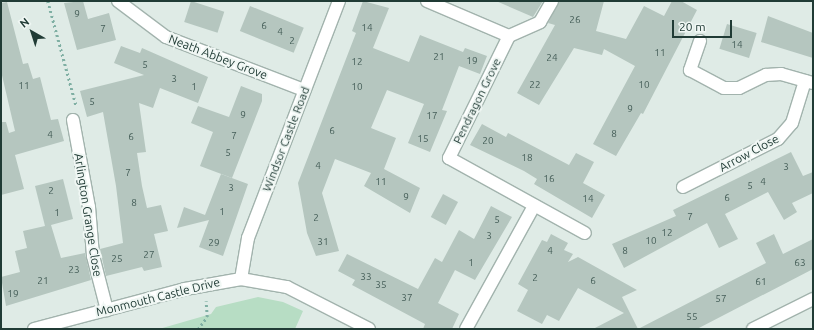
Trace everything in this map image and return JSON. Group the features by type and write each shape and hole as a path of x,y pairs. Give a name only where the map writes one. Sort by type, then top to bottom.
{"street":[{"name":"Neath Abbey Grove","path":"118,1 166,37 304,90"},
{"name":"Windsor Castle Road","path":"241,278 248,238 339,1"},
{"path":"428,1 509,36 540,22 552,1"},
{"name":"Pendragon Grove","path":"509,36 449,158 585,233"},
{"name":"Arrow Close","path":"683,187 778,139 792,123 809,82 780,74 766,75 739,88 724,88 690,70 700,41"},
{"name":"Arlington Grange Close","path":"73,120 89,207 92,256 107,310"},
{"path":"466,329 534,206"},
{"name":"Monmouth Castle Drive","path":"34,329 202,285 241,278 287,287 369,329"},
{"path":"753,329 813,299"}],"path":[{"path":"48,1 80,118 73,120"},
{"path":"198,329 207,317 202,285"}],"green space":[{"path":"258,297 283,302 303,311 295,329 159,329 211,314 216,307"}],"building":[{"path":"83,1 88,19 109,13 116,40 77,50 64,3"},
{"path":"191,1 224,12 217,33 184,22"},
{"path":"363,1 389,8 373,48 409,62 420,35 463,52 465,48 487,56 480,74 459,66 442,110 447,111 430,152 408,143 424,104 387,90 371,128 396,138 384,169 420,188 410,213 364,186 371,173 335,159 322,193 339,251 316,256 307,233 298,183 356,33 352,31"},
{"path":"496,1 543,1 533,17"},
{"path":"559,1 604,1 596,31 626,39 644,6 664,16 672,1 681,1 697,10 643,114 641,113 616,156 593,144 635,66 604,49 602,55 574,48 539,105 517,93 555,25 548,23"},
{"path":"7,2 23,64 28,63 33,79 40,77 51,120 58,119 64,141 15,155 24,189 1,195 1,122 6,122 9,133 15,131 1,71 1,3"},
{"path":"250,6 304,28 294,53 240,31"},
{"path":"768,16 813,33 813,58 761,42"},
{"path":"727,24 757,33 749,58 719,49"},
{"path":"121,46 140,53 142,48 208,77 198,103 160,88 153,108 139,103 146,152 137,153 142,186 147,208 161,205 168,231 154,234 162,267 144,271 142,267 106,276 100,249 123,243 116,186 103,112 87,117 80,91 144,75 114,63"},
{"path":"241,86 262,94 262,101 232,178 200,166 213,132 191,123 198,106 229,117"},
{"path":"482,124 506,137 508,133 569,165 576,153 594,162 583,183 605,195 592,218 534,184 537,179 524,171 470,145"},
{"path":"791,152 803,176 813,172 813,193 792,203 797,212 784,220 768,192 725,214 738,239 719,248 707,223 624,268 612,244 676,216 673,210"},
{"path":"221,174 248,184 223,256 199,247 209,220 177,228 184,207 205,215"},
{"path":"63,179 73,219 51,225 61,258 85,253 91,280 6,306 1,277 20,272 15,251 27,248 23,231 45,226 35,186"},
{"path":"443,194 458,202 446,225 431,217"},
{"path":"491,206 512,217 475,280 455,270 438,303 459,314 452,329 423,329 425,324 352,285 355,280 338,271 347,254 418,289 435,258 442,262 459,230 474,239"},
{"path":"551,234 568,243 564,250 573,254 568,262 578,257 637,290 622,297 638,329 593,329 624,313 578,288 559,321 547,315 542,324 517,311 528,290 518,284 542,240 547,242"},
{"path":"774,234 783,254 813,239 813,269 697,329 638,329 766,263 756,243"}]}
